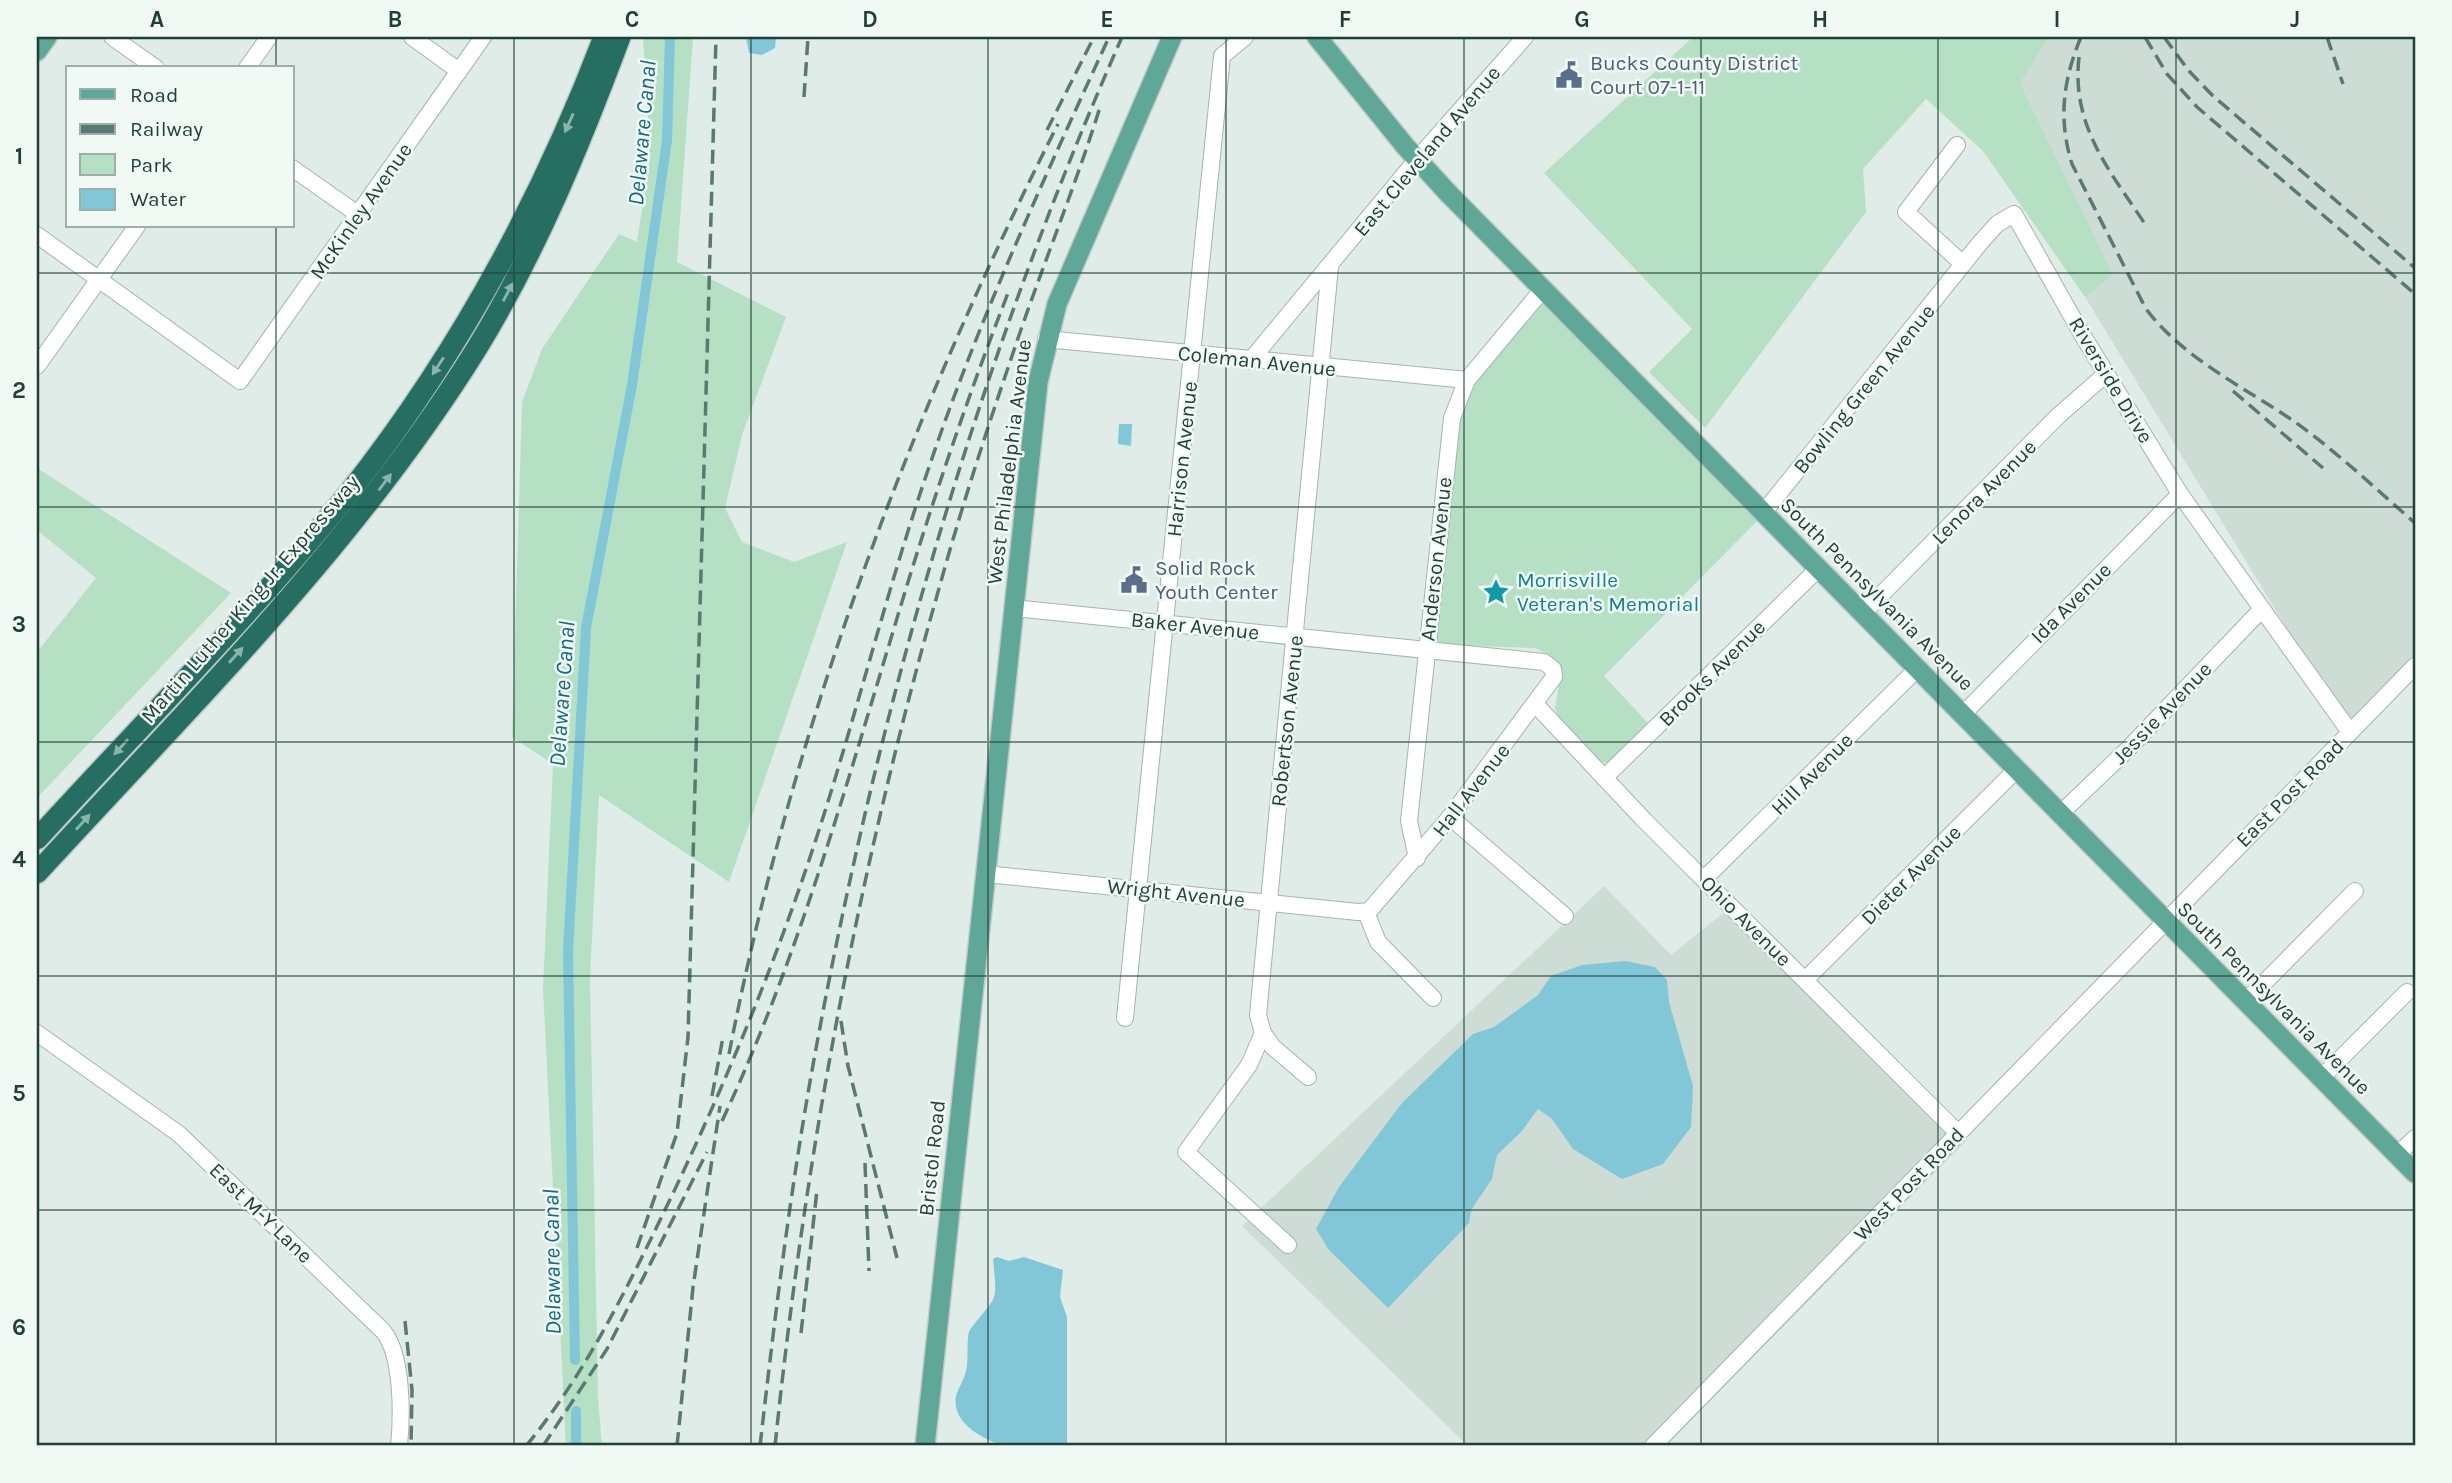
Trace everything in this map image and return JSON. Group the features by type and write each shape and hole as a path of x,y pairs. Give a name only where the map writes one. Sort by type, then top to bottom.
{"highway":[{"name":"Martin Luther King Jr. Expressway","path":"37,839 299,551 349,493 410,409 472,312 533,199 567,129 604,37"},
{"name":"Martin Luther King Jr. Expressway","path":"37,873 316,566 366,506 436,411 478,345 534,242 577,148 620,37"}],"main road":[{"path":"37,51 47,37"},
{"name":"West Philadelphia Avenue","path":"986,874 1038,382 1046,339 1057,304 1172,37"},
{"name":"South Pennsylvania Avenue","path":"1317,37 1405,146 1448,193 2415,1173"},
{"name":"Bristol Road","path":"925,1446 986,874"}],"street":[{"path":"112,37 153,66"},
{"path":"248,66 269,37"},
{"path":"412,37 459,71"},
{"name":"McKinley Avenue","path":"99,278 240,380 483,37"},
{"name":"Harrison Avenue","path":"1125,1018 1222,56 1245,37"},
{"name":"East Cleveland Avenue","path":"1250,361 1331,267 1418,158 1525,37"},
{"path":"1957,145 1906,212 1963,264"},
{"path":"294,168 359,215"},
{"name":"Riverside Drive","path":"1963,264 1991,231 2014,214 2106,374 2180,494 2350,732"},
{"path":"37,366 135,228"},
{"path":"37,235 99,278"},
{"name":"Bowling Green Avenue","path":"1764,512 1963,264"},
{"name":"Robertson Avenue","path":"1288,1245 1187,1151 1249,1065 1263,1033 1258,1015 1331,267"},
{"name":"Anderson Avenue","path":"1417,858 1409,821 1452,418 1467,380 1543,289"},
{"name":"Coleman Avenue","path":"1046,339 1250,361 1467,380"},
{"name":"Lenora Avenue","path":"1863,612 2058,416 2106,374"},
{"name":"Ida Avenue","path":"1963,713 2180,494"},
{"name":"Brooks Avenue","path":"1604,778 1819,568"},
{"name":"Baker Avenue","path":"1014,608 1544,662"},
{"name":"Jessie Avenue","path":"2060,814 2127,750 2262,609"},
{"name":"Hall Avenue","path":"1366,912 1376,906 1417,858 1536,705 1554,677 1553,669 1544,662"},
{"name":"East Post Road","path":"2165,920 2415,666"},
{"name":"Hill Avenue","path":"1704,879 1918,668"},
{"name":"Ohio Avenue","path":"1536,705 1604,778 1958,1133"},
{"name":"Dieter Avenue","path":"1805,980 2017,769"},
{"path":"1450,817 1565,916"},
{"name":"Wright Avenue","path":"986,874 1366,912"},
{"path":"2245,1002 2355,891"},
{"path":"1366,912 1378,942 1433,998"},
{"name":"West Post Road","path":"1653,1446 2165,920"},
{"path":"2321,1078 2407,992"},
{"name":"East M-Y Lane","path":"37,1033 179,1134 387,1336 397,1372 399,1446"},
{"path":"1263,1033 1273,1047 1308,1077"},
{"path":"2398,1155 2415,1138"}],"shaded area":[{"path":"2050,37 2415,37 2415,666 2350,732 2085,297 2112,275 2020,83"},
{"path":"1604,886 1671,955 1732,906 1966,1141 1666,1446 1468,1446 1242,1226"}],"green space":[{"path":"643,37 693,37 677,262 786,317 742,435 725,508 742,542 794,562 847,542 729,882 599,795 590,978 598,1398 602,1446 566,1446 543,989 553,764 512,737 522,402 542,349 619,234 637,242 650,158"},
{"path":"1693,37 2050,37 2020,83 2113,275 2085,297 1983,151 1926,99 1863,169 1866,212 1705,428 1649,372 1692,329 1544,173"},
{"path":"1543,300 1758,520 1604,676 1649,724 1608,763 1599,762 1559,721 1555,708 1561,672 1548,654 1535,648 1444,645 1437,641 1435,635 1456,427 1474,379"},
{"path":"37,468 231,593 37,798 37,652 96,578 37,530"}],"water":[{"path":"746,37 776,37 775,48 762,55 749,53"},
{"path":"1119,424 1132,424 1131,446 1118,444"},
{"path":"1625,961 1655,967 1667,980 1669,1002 1693,1086 1691,1127 1663,1164 1622,1179 1573,1149 1552,1119 1538,1109 1522,1131 1497,1155 1492,1179 1471,1210 1469,1223 1388,1308 1329,1250 1316,1229 1339,1187 1402,1103 1473,1034 1494,1027 1538,995 1551,976 1582,965"},
{"path":"997,1257 1009,1261 1024,1257 1063,1270 1060,1297 1067,1317 1067,1446 1003,1446 978,1434 963,1422 958,1414 956,1396 966,1371 969,1332 995,1294 993,1259"}],"waterway":[{"name":"Delaware Canal","path":"575,1360 568,951 586,628 632,385 667,140 670,37"},
{"name":"Delaware Canal","path":"576,1411 576,1446"}],"railway":[{"path":"637,1248 677,1133 688,1037 716,37"},
{"path":"804,97 808,37"},
{"path":"1047,130 1094,37"},
{"path":"526,1446 570,1386 608,1321 676,1187 738,1048 810,857 901,554 947,414 1013,251 1109,37"},
{"path":"760,1446 784,1250 815,1054 870,793 903,664 979,409 1070,159 1122,37"},
{"path":"2081,37 2070,69 2064,100 2065,131 2072,164 2146,309 2178,343 2311,434 2415,523"},
{"path":"2145,37 2167,74 2197,107 2415,294"},
{"path":"2164,37 2189,71 2213,96 2415,268"},
{"path":"2327,37 2343,84"},
{"path":"2079,57 2078,82 2087,126 2107,166 2145,224"},
{"path":"775,1446 787,1338 819,1123 859,909 883,803 909,697 964,502 1101,104"},
{"path":"729,1054 755,933 786,813 821,694 861,577 953,348 1058,124"},
{"path":"722,1121 774,1000 818,876 935,497 1010,288"},
{"path":"2233,391 2323,468"},
{"path":"841,1021 848,1066 897,1258"},
{"path":"712,1096 723,1037"},
{"path":"677,1446 693,1287 720,1106"},
{"path":"543,1446 607,1349 707,1152"},
{"path":"865,1163 869,1271"},
{"path":"801,1333 817,1190"},
{"path":"405,1321 412,1390 411,1446"}],"place":[{"name":"Bucks County District Court 07-1-11","path":"1569,75"},
{"name":"Solid Rock Youth Center","path":"1134,580"},
{"name":"Morrisville Veteran's Memorial","path":"1496,592"}]}
